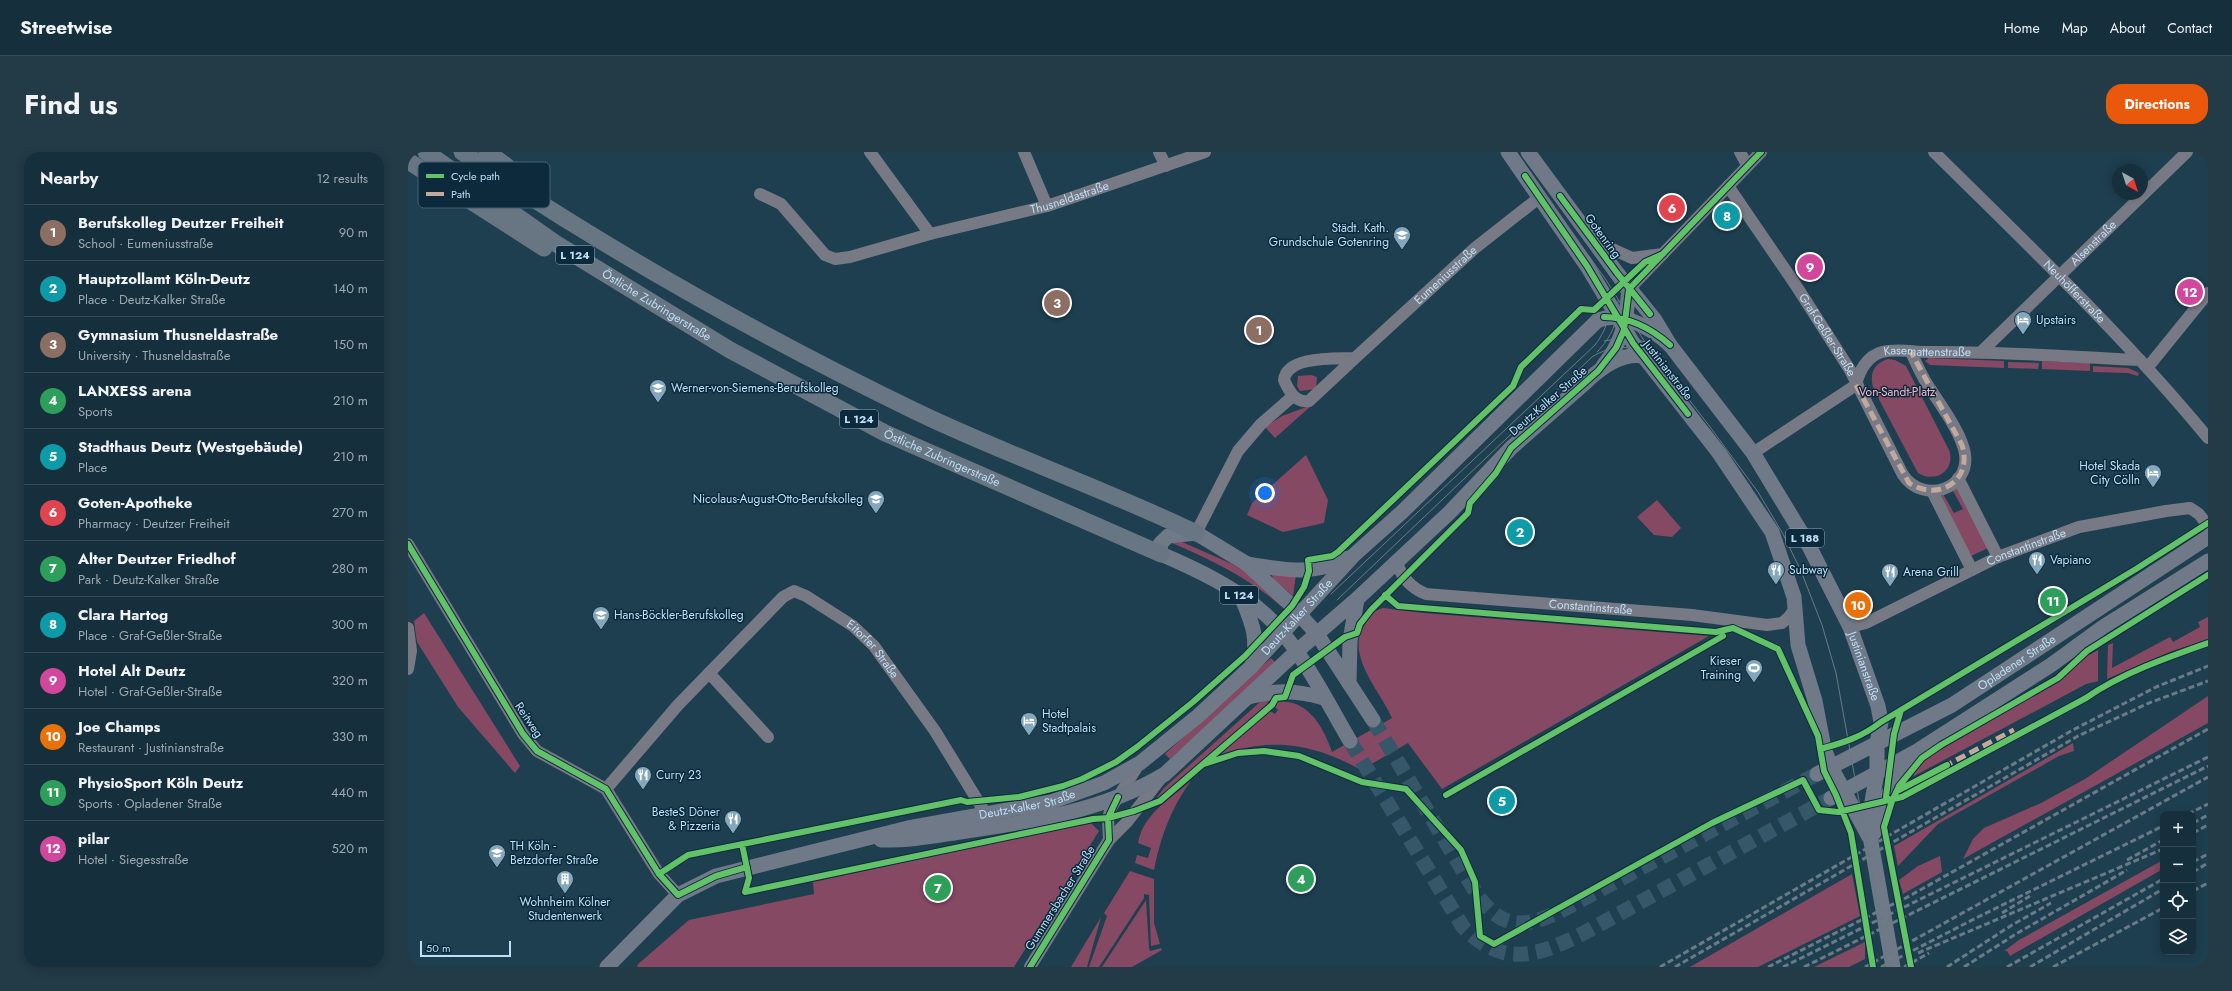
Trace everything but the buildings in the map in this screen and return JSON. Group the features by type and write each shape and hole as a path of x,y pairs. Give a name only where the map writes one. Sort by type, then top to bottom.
{"highway":[{"name":"Östliche Zubringerstraße","path":"426,152 440,162"},
{"name":"L 124","path":"462,152 478,162"},
{"name":"L 124","path":"487,152 501,162"},
{"path":"408,161 418,167"},
{"path":"481,208 590,277 649,310 730,350"},
{"name":"Östliche Zubringerstraße","path":"505,208 555,243 730,350 885,433 1161,554"},
{"name":"L 124","path":"550,208 664,279 799,352 919,412 1196,533"}],"main road":[{"name":"L 188","path":"1508,152 1540,197"},
{"name":"Gotenring","path":"1528,152 1629,289"},
{"name":"Justinianstraße","path":"1540,197 1587,266 1642,356 1719,453 1772,532 1791,587 1798,645 1815,701 1824,748 1831,767"},
{"name":"Justinianstraße","path":"1629,289 1655,320 1670,345 1753,453 1807,542 1850,627 1878,706 1881,722 1877,743 1877,773"},
{"path":"1598,371 1616,348 1629,289"},
{"name":"Deutz-Kalker Straße","path":"607,967 678,895 716,876 737,869 908,828 1051,802 1086,791 1120,775 1140,763 1198,716 1252,666 1284,634 1354,555 1401,513 1585,332 1604,317 1622,323"},
{"path":"1622,323 1649,329 1670,345"},
{"name":"Deutz-Kalker Straße","path":"864,839 900,841 997,827 1096,806 1149,783 1164,774 1248,698 1296,652 1397,563 1450,512 1511,448 1598,371 1624,356 1642,356"},
{"path":"1161,554 1160,544 1168,536 1196,533"},
{"name":"L 124","path":"1196,533 1247,564 1301,615"},
{"name":"Opladener Straße","path":"1817,774 1952,705 2076,622 2208,537"},
{"name":"Östliche Zubringerstraße","path":"1161,554 1211,577 1240,596 1266,615 1284,634 1296,652"},
{"path":"1247,564 1309,571 1335,565 1354,555"},
{"name":"Opladener Straße","path":"1831,798 1917,751 2051,665 2086,638 2206,560"},
{"path":"1240,596 1256,638 1252,666"},
{"path":"1349,683 1350,641 1357,599"},
{"path":"1301,615 1317,634 1373,720"},
{"path":"2051,665 2045,659 2046,654 2066,638 2076,622"},
{"path":"1296,652 1350,741"},
{"path":"1248,698 1275,691 1288,691 1324,698"},
{"path":"1871,842 1886,797 1917,751"},
{"name":"L 188","path":"1831,767 1871,842"},
{"name":"L 188","path":"1877,773 1870,813 1871,842 1893,967"}],"street":[{"path":"870,152 930,234"},
{"path":"1024,152 1047,206"},
{"path":"1159,152 1166,166"},
{"name":"Thusneldastraße","path":"760,194 781,204 825,255 835,259 850,257 930,234 1047,206 1205,152"},
{"path":"1740,152 1748,165"},
{"path":"1629,289 1761,152"},
{"name":"Neuhöfferstraße","path":"1934,152 2060,276 2144,363 2208,438"},
{"name":"Alsenstraße","path":"1982,351 2187,152"},
{"name":"Graf-Geßler-Straße","path":"1728,186 1850,370 1856,385"},
{"name":"Eumeniusstraße","path":"1293,396 1300,401 1309,400 1475,248 1540,197"},
{"path":"1592,240 1632,258 1663,254"},
{"path":"2144,363 2208,293"},
{"name":"Kasemattenstraße","path":"1856,385 1859,372 1869,359 1882,352 1896,350 1914,352 1982,351 2144,363"},
{"path":"1753,453 1856,385 1909,483 1919,490 1932,492 1947,487 1958,478 1964,466 1965,455 1962,445 1914,352"},
{"path":"1196,533 1238,452 1261,424 1293,396 1284,380 1286,373 1292,367 1310,361 1355,358"},
{"path":"1958,478 1998,557"},
{"path":"1932,492 1972,570"},
{"name":"Constantinstraße","path":"1850,627 1866,623 1998,557 2079,527 2190,508 2199,514 2208,526"},
{"name":"Reitweg","path":"408,544 523,734 537,751 606,789 659,874 678,895"},
{"name":"Constantinstraße","path":"1397,563 1403,576 1415,590 1426,594 1692,615 1767,625 1782,623 1790,618 1794,610"},
{"name":"Eitorfer Straße","path":"606,789 678,705 783,597 794,591 806,596 853,626 874,646 935,731 984,814 997,827"},
{"path":"408,628 411,650 408,669"},
{"path":"709,673 768,737"},
{"name":"Gummersbacher Straße","path":"1109,840 1108,818 1118,797 1140,763"},
{"name":"Gummersbacher Straße","path":"1030,967 1109,840 1127,822 1164,774"}],"green space":[{"path":"1929,358 2004,361 2004,368 1930,365 1925,361"},
{"name":"Von-Sandt-Platz","path":"1888,359 1895,360 1906,366 1949,450 1950,464 1943,473 1938,476 1931,477 1918,473 1874,390 1872,380 1873,371 1878,364"},
{"path":"2042,361 2090,363 2090,371 2042,369"},
{"path":"2008,362 2039,363 2038,369 2008,368"},
{"path":"2093,366 2128,368 2139,373 2138,376 2128,373 2093,372"},
{"path":"1311,375 1317,377 1316,389 1300,391 1297,386 1298,376"},
{"path":"1312,405 1275,438 1265,427 1282,416"},
{"path":"1306,455 1328,500 1324,523 1283,532 1247,515 1252,503"},
{"path":"1952,489 1957,489 1988,548 1971,556 1941,497 1943,494 1954,513 1963,509"},
{"path":"1657,500 1681,528 1672,537 1654,535 1637,517"},
{"path":"1175,539 1230,563 1246,572 1283,604 1281,606 1243,578 1229,570 1172,543"},
{"path":"1272,575 1296,575 1293,596 1273,579"},
{"path":"1383,608 1424,613 1709,636 1442,789 1408,743 1361,770 1326,754 1292,746 1257,746 1238,749 1219,755 1270,711 1275,714 1278,710 1274,706 1276,702 1297,704 1305,709 1324,733 1332,752 1392,718 1367,673 1359,649 1359,637 1368,619 1373,612"},
{"path":"424,613 520,766 515,773 458,707 417,642 414,621"},
{"path":"2208,617 2208,640 2172,651 2107,679 2108,645 2113,643 2112,668 2170,637 2173,642 2200,627 2198,622"},
{"path":"2098,650 2098,681 2086,684 1914,776 1913,774 1918,766 1935,752 2006,710 2038,689 2054,683 2087,656"},
{"path":"1271,658 1276,663 1170,759 1165,754"},
{"path":"1272,696 1267,704 1162,798 1155,800 1164,788 1260,702"},
{"path":"2208,696 2208,723 1963,859 1973,839 1984,828 2041,803 2085,779"},
{"path":"2073,743 2074,751 2059,756 1938,824 1898,866 1894,846"},
{"path":"1191,781 1172,812 1160,846 1154,870 1135,863 1137,855 1148,858 1151,848 1138,843 1145,824 1151,815"},
{"path":"1090,822 1099,831 1014,967 638,967 637,965 689,920 814,894 813,882"},
{"path":"1940,856 1942,872 1903,894 1899,880 1918,866"},
{"path":"2160,862 2160,871 2010,956 2007,951 2004,951 2019,940"},
{"path":"1130,871 1154,879 1154,923 1160,944 1151,946 1149,895 1144,894 1144,898 1099,967 1089,967 1107,916 1104,913"},
{"path":"1852,874 1860,916 1758,967 1690,967"},
{"path":"1146,900 1149,948 1150,951 1161,948 1162,950 1132,967 1102,967"},
{"path":"1101,917 1087,967 1071,967"},
{"path":"1865,942 1865,959 1849,967 1814,967"}],"tunnel":[{"path":"1373,720 1478,896 1496,915 1504,920 1513,922 1523,923 1533,921 1557,913 1817,774"},
{"path":"1350,741 1463,927 1477,940 1506,953 1520,954 1534,952 1549,948 1582,934 1831,798"}],"tram line":[{"path":"1514,152 1606,280 1645,342 1758,492 1783,534 1801,571 1822,625 1836,673 1889,967"},
{"path":"1546,187 1615,283 1636,317"},
{"path":"1331,594 1595,345 1604,331 1608,316 1609,301 1605,285"},
{"path":"1597,352 1607,340 1613,328 1617,315 1618,300"},
{"path":"1604,341 1629,337 1645,342"},
{"path":"1337,600 1592,357 1616,348 1632,348 1648,354 1655,359"}],"railway":[{"path":"1660,967 2071,731 2156,687 2208,666"},
{"path":"1675,967 2078,736 2149,703 2208,681"},
{"path":"1904,899 2208,729"},
{"path":"1783,967 2208,757"},
{"path":"1804,967 2208,766"},
{"path":"1865,967 2208,777"},
{"path":"2194,811 2208,804"},
{"path":"2196,821 2208,815"},
{"path":"2196,831 2208,825"},
{"path":"1881,967 1976,918 2160,827"},
{"path":"2127,860 2160,842"},
{"path":"1918,953 2160,850"},
{"path":"2196,860 2208,854"},
{"path":"2196,870 2208,863"},
{"path":"1964,967 2016,934 2127,870"},
{"path":"2007,967 2160,881"},
{"path":"2196,889 2208,883"},
{"path":"2030,967 2160,891"},
{"path":"2002,913 2030,896"},
{"path":"1768,967 1903,899"},
{"path":"1947,967 2012,925 2051,903"},
{"path":"2053,967 2160,910"},
{"path":"1904,967 1929,953"}],"marked path":[{"path":"1856,385 1909,483 1920,488 1931,490 1942,489 1951,485 1958,478 1963,469 1964,458 1962,445 1911,352"},
{"path":"1943,767 2014,730"}],"cycle path":[{"path":"1629,289 1761,152"},
{"path":"1525,176 1587,266 1633,343 1688,414"},
{"path":"1560,196 1617,273 1650,314"},
{"path":"659,874 688,855 961,800 967,802 1019,797 1063,786 1082,779 1116,762 1193,702 1245,656 1292,606 1304,587 1309,571 1308,560 1332,556 1338,552 1513,386 1521,367 1581,309 1594,310 1645,262 1663,254"},
{"path":"742,844 749,878 745,892 1093,819 1108,818 1134,811 1160,801 1272,705 1276,698 1285,697 1293,675 1345,637 1357,633 1360,624 1371,610 1468,513 1470,503 1496,473 1511,448 1598,371 1616,348 1624,330 1629,289"},
{"path":"1604,317 1622,319 1640,325 1656,334 1670,345"},
{"path":"1820,749 1844,742 1867,732 1881,722 2136,569 2208,523"},
{"path":"408,544 523,734 537,751 606,789 659,874 678,895 716,876 747,867"},
{"path":"1911,967 1884,827 1892,801 1899,786 1922,758 1941,745 2058,678 2087,651 2208,575"},
{"path":"1385,595 1398,606 1716,632 1733,628 1778,649 1818,736 1824,771 1836,795 1851,833 1873,967"},
{"path":"1446,795 1723,636"},
{"path":"1204,764 1238,753 1264,751 1299,756 1362,782 1406,789 1461,850 1475,882 1480,936 1494,944 1712,823 1803,780 1819,810 1838,812 1902,797 2086,698 2114,681 2161,660 2208,643"},
{"path":"1892,801 1886,797 1894,734 1901,710"},
{"path":"1899,790 1947,765"},
{"path":"1030,967 1109,840 1108,818 1118,797"}],"place":[{"name":"Goten-Apotheke","path":"1672,208"},
{"name":"Clara Hartog","path":"1727,216"},
{"name":"Städt. Kath. Grundschule Gotenring","path":"1402,250"},
{"name":"Hotel Alt Deutz","path":"1810,267"},
{"name":"pilar","path":"2190,292"},
{"name":"Gymnasium Thusneldastraße","path":"1057,303"},
{"name":"Berufskolleg Deutzer Freiheit","path":"1259,330"},
{"name":"Upstairs","path":"2023,335"},
{"name":"Werner-von-Siemens-Berufskolleg","path":"658,403"},
{"name":"Hotel Skada City Cölln","path":"2153,488"},
{"name":"Nicolaus-August-Otto-Berufskolleg","path":"876,514"},
{"name":"Hauptzollamt Köln-Deutz","path":"1520,532"},
{"name":"Vapiano","path":"2037,575"},
{"name":"Subway","path":"1776,585"},
{"name":"Arena Grill","path":"1890,587"},
{"name":"PhysioSport Köln Deutz","path":"2053,601"},
{"name":"Joe Champs","path":"1858,605"},
{"name":"Hans-Böckler-Berufskolleg","path":"601,630"},
{"name":"Kieser Training","path":"1754,683"},
{"name":"Hotel Stadtpalais","path":"1029,736"},
{"name":"Curry 23","path":"643,790"},
{"name":"Stadthaus Deutz (Westgebäude)","path":"1502,801"},
{"name":"BesteS Döner & Pizzeria","path":"733,834"},
{"name":"TH Köln - Betzdorfer Straße","path":"497,868"},
{"name":"LANXESS arena","path":"1301,879"},
{"name":"Alter Deutzer Friedhof","path":"938,888"},
{"name":"Wohnheim Kölner Studentenwerk","path":"565,894"}]}
